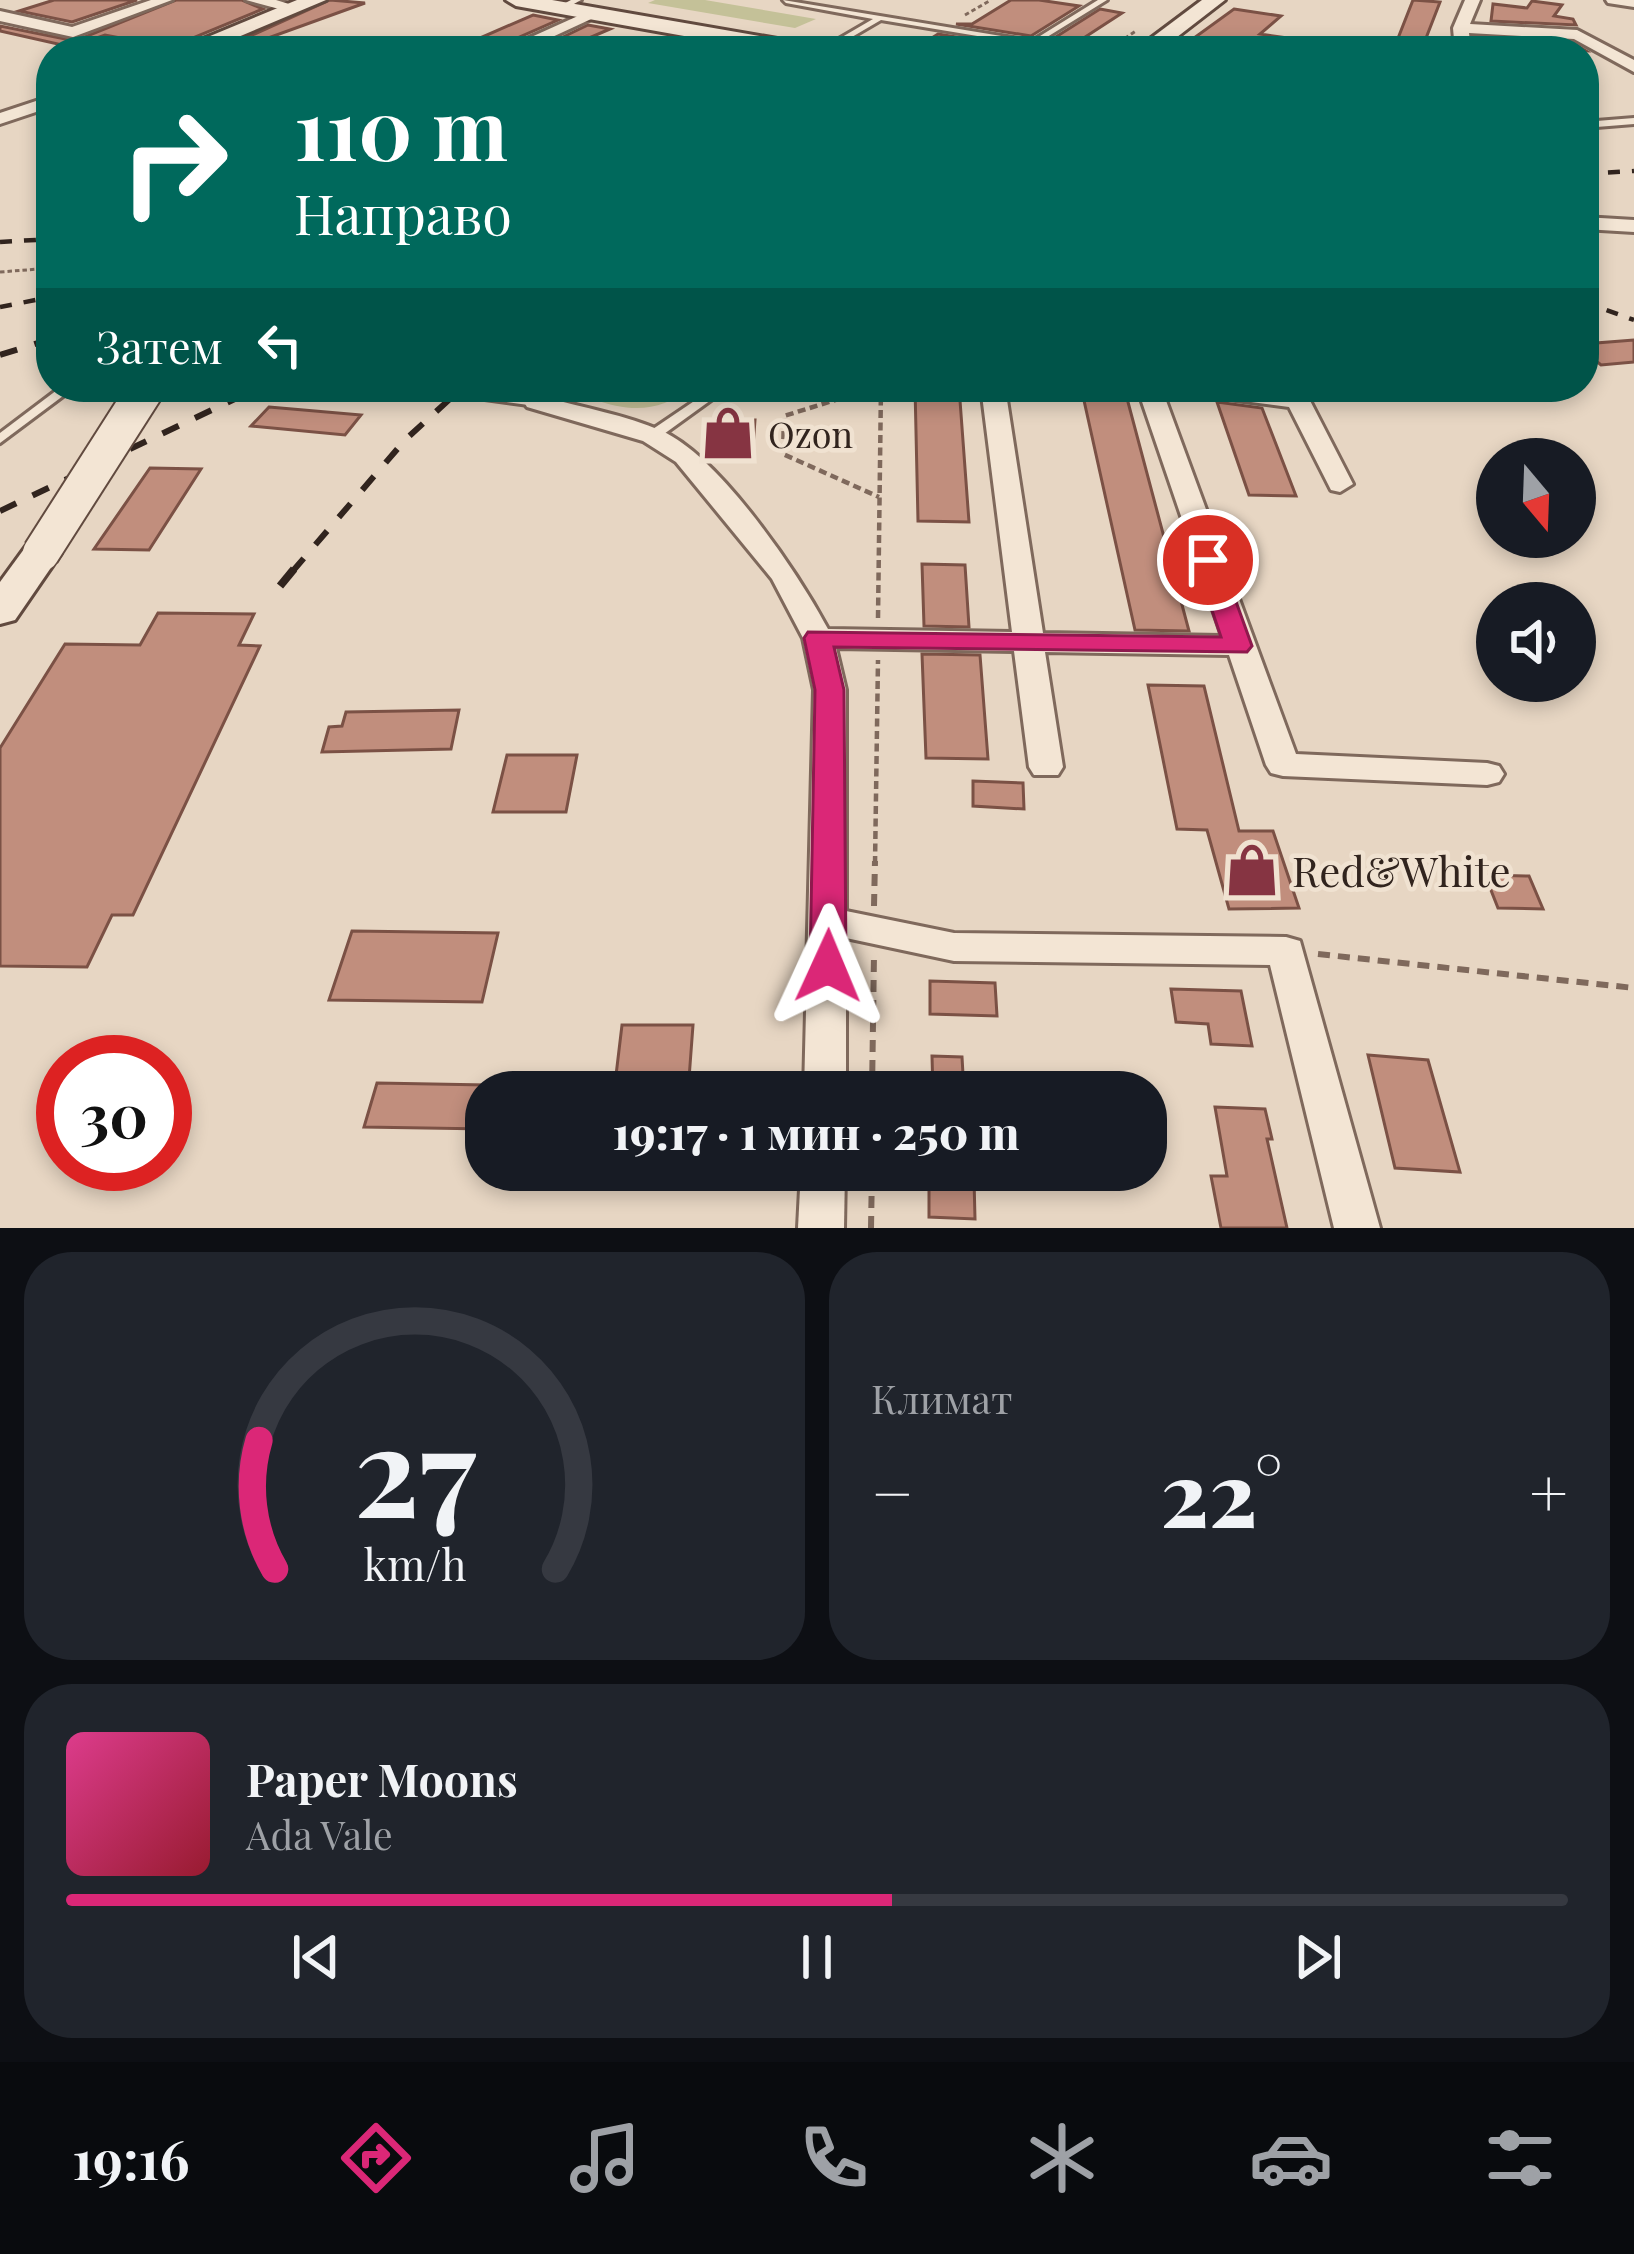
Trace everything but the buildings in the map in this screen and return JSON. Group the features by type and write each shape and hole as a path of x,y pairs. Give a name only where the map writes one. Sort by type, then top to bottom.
{"main road":[{"path":"516,0 728,36"},
{"path":"1165,36 1215,0"},
{"path":"223,36 305,4"},
{"path":"0,611 137,402"}],"street":[{"path":"0,5 16,0"},
{"path":"0,16 73,32 165,0"},
{"path":"253,0 305,4"},
{"path":"1462,36 1464,11 1472,0"},
{"path":"1613,0 1634,3"},
{"path":"532,36 577,7"},
{"path":"1461,28 1578,36"},
{"path":"1599,48 1634,67"},
{"path":"0,104 36,113"},
{"path":"0,119 36,106"},
{"path":"1599,224 1633,227"},
{"path":"536,402 652,436 685,457 785,577 818,638 830,690 825,1071"},
{"path":"995,402 1046,767"},
{"path":"1154,402 1283,765 1487,774"},
{"path":"1298,402 1340,484"},
{"path":"818,638 1238,646"},
{"path":"829,923 874,926 954,947 1286,951 1357,1228"},
{"path":"821,1228 822,1191"}],"lane":[{"path":"1043,36 1103,0"},
{"path":"786,1 987,36"},
{"path":"848,36 880,18"},
{"path":"1599,124 1634,121"},
{"path":"0,440 49,402"},
{"path":"652,436 701,402"}],"path":[{"path":"942,28 991,0"},
{"path":"0,272 36,269"},
{"path":"830,402 784,416 783,454 880,498"},
{"path":"872,1071 879,402"},
{"path":"1286,951 1634,988"},
{"path":"871,1228 872,1191"}],"shaded area":[{"path":"705,0 816,19 795,28 648,3"},
{"path":"602,402 666,402 645,408"}],"railway":[{"path":"1599,173 1634,171"},
{"path":"0,242 36,240"},
{"path":"0,307 36,300"},
{"path":"1599,307 1634,320"},
{"path":"0,355 36,344"},
{"path":"0,511 229,402"},
{"path":"292,572 405,440 447,402"},
{"path":"280,586 294,569"}],"place":[{"name":"Ozon","path":"728,433"},
{"name":"Red&White","path":"1252,870"}],"route":[{"path":"828,966 830,690 818,638 1238,646 1208,560"}]}
